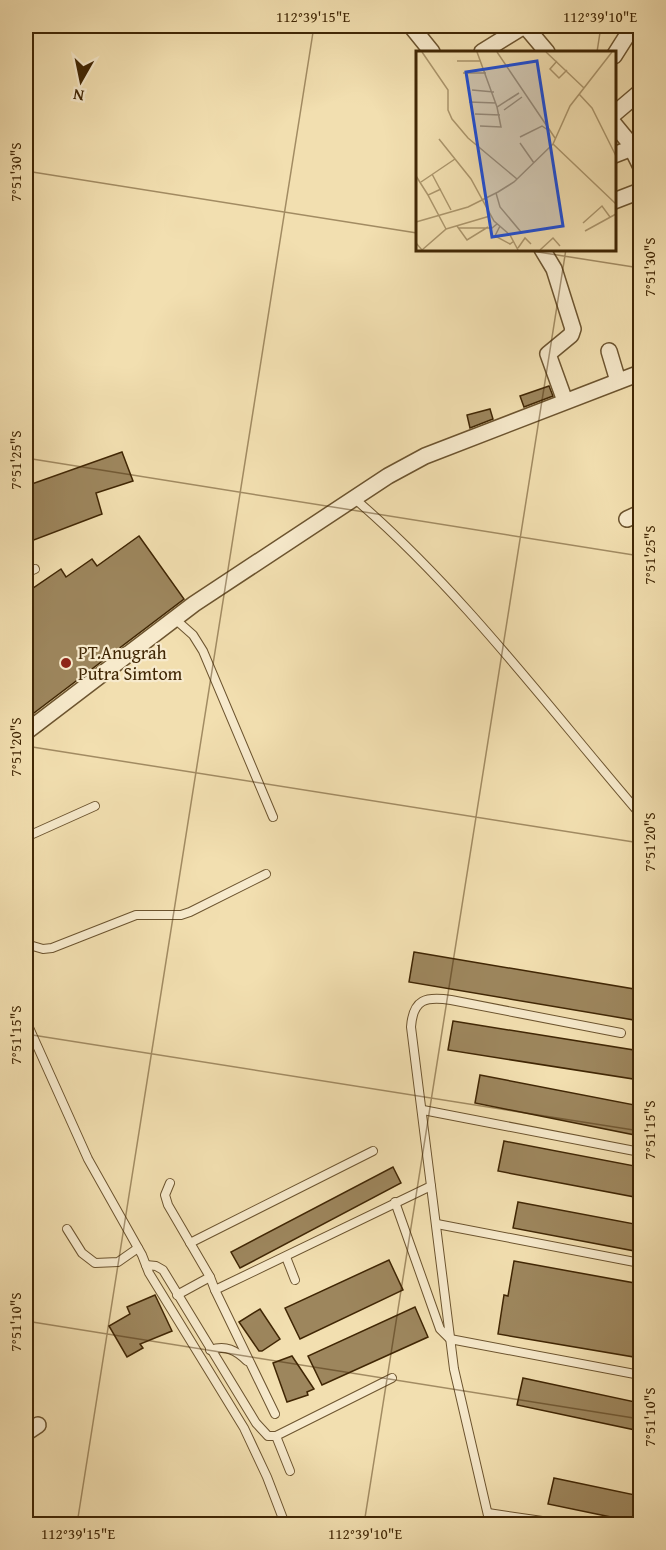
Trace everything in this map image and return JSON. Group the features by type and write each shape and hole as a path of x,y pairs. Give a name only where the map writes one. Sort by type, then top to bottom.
{"street":[{"path":"411,26 431,51"},
{"path":"484,51 525,26 543,51"},
{"path":"615,54 633,26"},
{"path":"615,113 640,92"},
{"path":"615,125 632,148 640,165"},
{"path":"615,155 632,148"},
{"path":"615,201 640,191"},
{"path":"543,250 554,269 573,329 571,335 548,354 565,401"},
{"path":"609,351 618,381"},
{"path":"26,732 229,579 388,476 425,456 640,373"}],"lane":[{"path":"355,499 401,538 484,629 640,814"},
{"path":"26,573 35,569"},
{"path":"175,619 193,635 203,651 273,818"},
{"path":"26,837 95,806"},
{"path":"26,944 43,949 52,948 136,915 181,915 266,874"},
{"path":"490,1524 454,1369 411,1027 412,1013 424,1000 434,997 621,1033"},
{"path":"26,1022 88,1159 146,1265 244,1428 267,1477 285,1524"},
{"path":"26,1046 34,1042"},
{"path":"423,1110 640,1152"},
{"path":"190,1243 373,1151"},
{"path":"170,1184 165,1195 168,1205 210,1277 275,1414"},
{"path":"215,1290 431,1186"},
{"path":"395,1202 441,1329 450,1339 640,1375"},
{"path":"437,1224 640,1263"},
{"path":"67,1229 82,1253 95,1263 118,1262 138,1248"},
{"path":"286,1257 295,1280"},
{"path":"146,1265 161,1268 262,1432 268,1436 276,1436 392,1378"},
{"path":"177,1295 210,1277"},
{"path":"210,1350 233,1349 255,1369"},
{"path":"276,1436 290,1471"},
{"path":"488,1513 563,1524"}],"building":[{"path":"549,386 553,396 524,407 520,396"},
{"path":"490,409 493,419 470,428 467,415"},
{"path":"122,452 133,481 96,493 102,514 26,543 26,486"},
{"name":"PT.Anugrah Putra Simtom","path":"139,536 184,599 26,719 26,593 61,569 66,577 92,559 97,566"},
{"path":"414,952 640,990 640,1021 409,982"},
{"path":"453,1021 640,1051 640,1080 448,1050"},
{"path":"480,1075 640,1106 640,1136 475,1103"},
{"path":"504,1141 640,1167 640,1198 498,1171"},
{"path":"393,1167 401,1183 240,1268 231,1252"},
{"path":"518,1202 640,1225 640,1252 513,1228"},
{"path":"389,1260 403,1290 300,1339 285,1308"},
{"path":"514,1261 640,1284 640,1358 498,1334 504,1295 508,1296"},
{"path":"155,1295 172,1331 140,1344 143,1348 127,1357 109,1326 130,1314 127,1307"},
{"path":"415,1307 428,1337 322,1385 308,1356"},
{"path":"260,1309 280,1339 262,1351 259,1351 239,1322"},
{"path":"292,1356 314,1389 307,1392 308,1395 287,1402 273,1363"},
{"path":"523,1378 640,1403 640,1431 517,1405"},
{"path":"554,1478 640,1496 640,1523 548,1504"}],"place":[{"name":"PT.Anugrah Putra Simtom","path":"66,663"}]}
